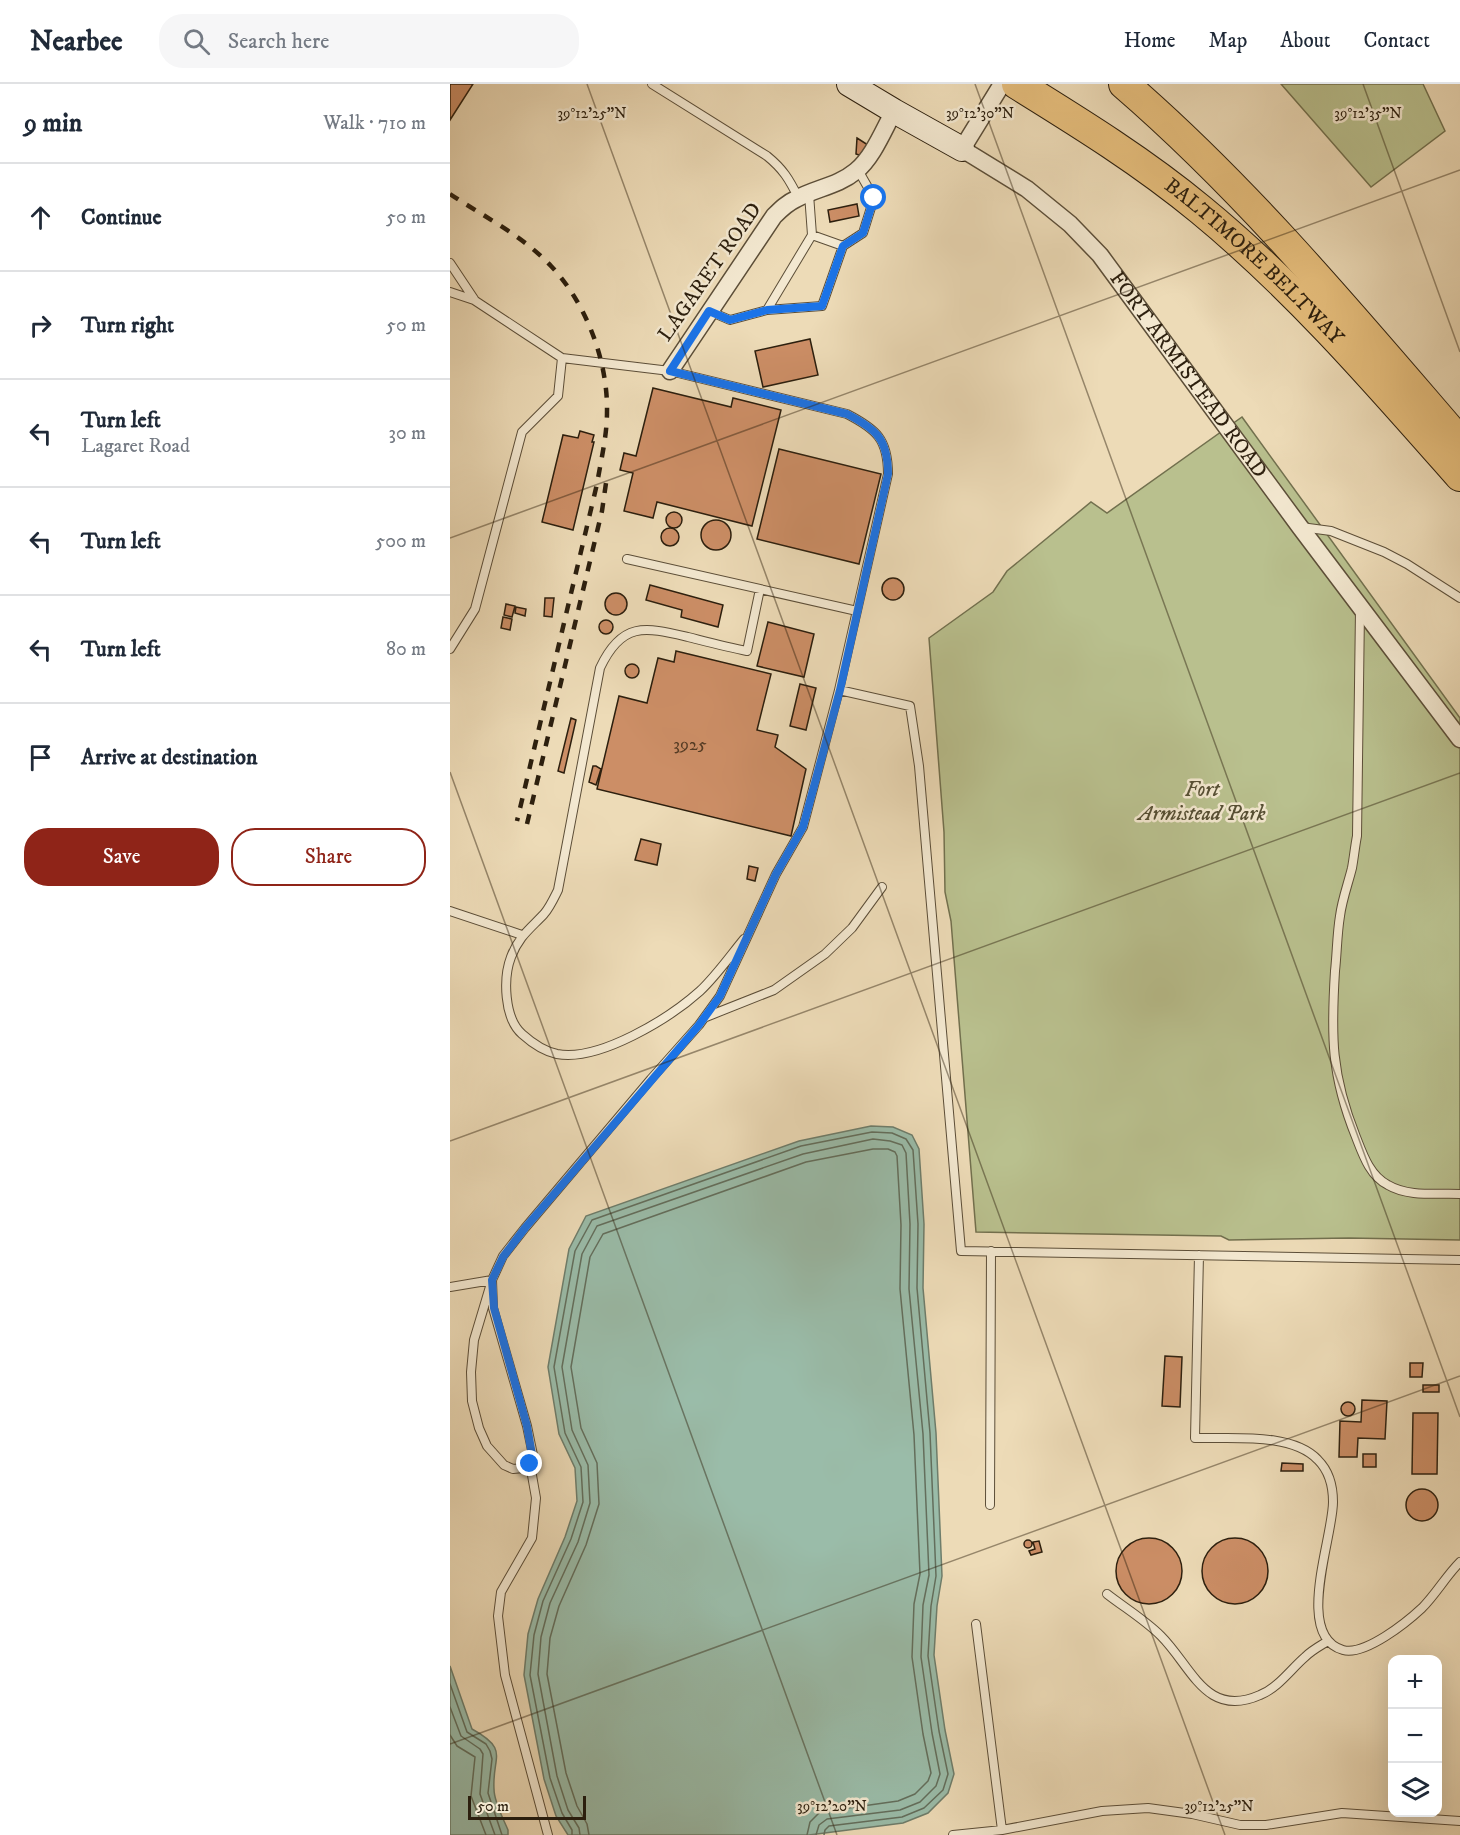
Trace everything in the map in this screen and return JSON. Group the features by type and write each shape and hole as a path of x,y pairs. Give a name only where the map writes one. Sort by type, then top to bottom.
{"highway":[{"name":"BALTIMORE BELTWAY","path":"1017,84 1140,162 1210,218 1315,317 1397,404 1460,476"},
{"name":"BALTIMORE BELTWAY","path":"1124,84 1167,121 1283,238 1460,442"}],"street":[{"name":"FORT ARMISTEAD ROAD","path":"849,84 1027,189 1070,224 1100,255 1300,527 1460,739"},
{"path":"962,149 1002,84"},
{"name":"LAGARET ROAD","path":"670,371 764,229 785,206 803,196 836,184 858,170 869,156 894,111"}],"lane":[{"path":"652,84 767,156 781,168 803,196 812,235 767,310"},
{"path":"709,311 730,320 767,310 822,306 843,246 863,233 874,198 858,170"},
{"path":"812,235 843,246"},
{"path":"450,263 474,300"},
{"path":"450,292 474,300 562,358 670,371 847,414 877,433 884,443 888,456 888,474 840,690 803,827 776,874 720,996 706,1017 525,1228 503,1257 492,1280 474,1340 471,1372 472,1401 479,1428 487,1446 504,1465 513,1469 523,1468 530,1464"},
{"path":"450,650 475,609 522,432 558,396 562,358"},
{"path":"1300,527 1331,531 1384,552 1460,598"},
{"path":"627,559 857,611"},
{"path":"752,929 702,989 673,1013 606,1047 578,1054 557,1054 534,1045 517,1030 509,1014 506,986 510,958 522,935 545,912 558,890 600,668 608,651 619,640 634,632 653,629 747,651 760,589"},
{"path":"1360,606 1357,836 1352,868 1339,919 1332,1018 1336,1078 1363,1156 1374,1173 1388,1185 1410,1192 1460,1194"},
{"path":"840,690 910,706 919,766 961,1251 1460,1260"},
{"path":"706,1017 774,990 798,974 825,954 852,928 882,887"},
{"path":"450,911 522,935"},
{"path":"990,1505 991,1251"},
{"path":"1199,1255 1195,1438 1277,1440 1297,1446 1317,1458 1326,1470 1332,1486 1333,1503 1318,1595 1318,1617 1328,1641 1348,1651 1366,1647 1385,1636 1423,1607 1460,1562"},
{"path":"450,1287 492,1280"},
{"path":"492,1280 494,1308 527,1426 536,1498 532,1538 501,1592 498,1616 505,1675 548,1835"},
{"path":"1107,1594 1151,1626 1206,1691 1224,1701 1248,1699 1261,1695 1284,1678 1306,1656 1328,1641"},
{"path":"976,1624 1002,1830"},
{"path":"953,1835 1002,1830 1102,1811 1148,1808 1191,1814 1240,1825 1266,1826 1342,1813 1460,1821"}],"green space":[{"path":"1281,84 1423,84 1445,131 1371,187"},
{"name":"Fort Armistead Park","path":"1242,417 1460,718 1460,1240 1349,1238 1229,1240 1221,1236 976,1232 951,921 945,892 944,832 929,638 993,592 1007,571 1091,502 1107,513"}],"water":[{"path":"871,1126 893,1127 912,1135 919,1149 924,1224 923,1288 936,1433 942,1576 937,1606 934,1655 954,1774 948,1793 928,1813 903,1823 809,1835 568,1835 556,1816 544,1779 524,1675 528,1634 538,1599 565,1537 577,1501 575,1468 559,1434 548,1367 569,1249 586,1216 799,1141"},
{"path":"450,1666 472,1729 484,1736 495,1749 494,1794 508,1835 450,1835"}],"building":[{"path":"450,84 473,84 450,120"},
{"path":"857,138 868,145 862,156 856,154"},
{"path":"857,204 859,216 830,222 828,210"},
{"path":"810,339 818,375 763,387 755,351"},
{"path":"653,388 731,407 733,398 781,410 752,526 657,502 653,518 624,511 633,473 620,470 624,453 636,456"},
{"path":"580,431 594,435 592,442 594,442 573,530 542,522 563,435 578,438"},
{"path":"779,449 881,474 859,564 757,539"},
{"path":"674,512 680,514 682,520 680,526 674,528 668,526 666,520 668,514"},
{"path":"716,520 722,521 730,529 730,541 722,549 716,550 710,549 702,541 701,535 702,529 710,521"},
{"path":"670,528 676,531 679,537 676,543 670,546 664,543 661,537 664,531"},
{"path":"889,578 897,578 904,585 904,593 897,600 889,600 882,593 882,585"},
{"path":"650,585 723,605 718,627 681,617 682,610 646,600"},
{"path":"616,593 624,596 627,604 624,612 616,615 608,612 605,604 608,596"},
{"path":"545,598 554,598 552,617 544,616"},
{"path":"506,604 515,606 512,617 504,615"},
{"path":"516,607 526,609 525,616 515,613"},
{"path":"503,617 512,619 510,630 501,628"},
{"path":"606,620 611,622 613,627 611,632 606,634 601,632 599,627 601,622"},
{"path":"768,622 814,634 804,677 757,666"},
{"path":"676,651 771,674 757,730 778,735 775,747 806,769 791,836 597,789 619,696 647,703 658,658 674,662"},
{"path":"629,664 635,664 639,671 635,678 629,678 625,674 625,668"},
{"path":"800,684 816,688 806,730 790,726"},
{"path":"571,718 576,720 564,773 558,771"},
{"path":"593,766 601,769 596,785 589,782"},
{"path":"641,839 661,844 657,865 635,860"},
{"path":"749,866 758,868 755,881 747,879"},
{"path":"1165,1356 1182,1357 1180,1407 1162,1406"},
{"path":"1410,1363 1423,1363 1422,1377 1410,1377"},
{"path":"1423,1385 1439,1385 1439,1392 1423,1392"},
{"path":"1362,1400 1387,1401 1385,1439 1358,1438 1357,1457 1339,1457 1340,1421 1361,1422"},
{"path":"1345,1402 1351,1402 1355,1409 1351,1416 1345,1416 1341,1412 1341,1406"},
{"path":"1413,1413 1438,1413 1437,1474 1412,1474"},
{"path":"1363,1454 1376,1454 1376,1467 1363,1467"},
{"path":"1282,1463 1303,1464 1303,1471 1281,1471"},
{"path":"1422,1489 1433,1494 1438,1505 1433,1516 1422,1521 1411,1516 1406,1505 1411,1494"},
{"path":"1142,1538 1156,1538 1168,1543 1177,1552 1182,1571 1180,1584 1173,1595 1156,1604 1142,1604 1130,1599 1121,1590 1116,1578 1116,1564 1121,1552 1130,1543"},
{"path":"1229,1538 1241,1538 1259,1547 1266,1558 1268,1571 1266,1584 1259,1595 1248,1602 1229,1604 1216,1599 1207,1590 1202,1577 1202,1565 1207,1552 1216,1543"},
{"path":"1028,1540 1032,1544 1028,1548 1024,1544"},
{"path":"1039,1541 1042,1552 1031,1555 1029,1551 1035,1549 1033,1542"}],"railway":[{"path":"450,194 528,245 551,266 575,297 584,315 604,373 607,412 604,448 517,821"},
{"path":"527,824 602,511 607,476"}],"route":[{"path":"530,1464 532,1455 527,1426 494,1308 492,1280 503,1257 525,1228 699,1025 720,996 776,874 803,827 840,690 888,474 888,456 884,443 877,433 847,414 670,371 709,311 730,320 767,310 822,306 843,246 863,233 874,198"}]}
